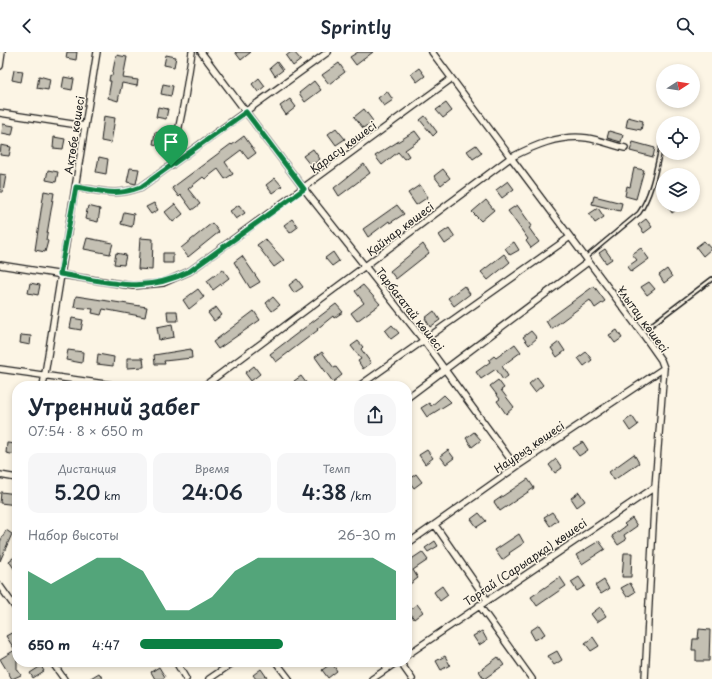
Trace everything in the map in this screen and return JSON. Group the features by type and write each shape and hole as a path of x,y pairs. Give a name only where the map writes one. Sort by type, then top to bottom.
{"street":[{"path":"0,66 2,52"},
{"name":"Ақтөбе көшесі","path":"44,381 97,52"},
{"path":"171,166 185,98 192,52"},
{"name":"Тарбағатай көшесі","path":"201,52 304,189 424,341 516,467"},
{"path":"76,187 113,193 125,193 141,187 328,52"},
{"name":"Ұлытау көшесі","path":"432,52 586,260 642,332 661,360 664,368 655,487 645,679"},
{"name":"Қарасу көшесі","path":"0,265 133,286 163,283 175,279 190,271 452,80"},
{"path":"0,112 85,126"},
{"name":"Қайнар көшесі","path":"211,381 365,268 510,158 531,147 566,138 585,137 625,148"},
{"path":"367,381 570,237"},
{"name":"Тарбағатай көшесі","path":"444,369 586,260"},
{"name":"Наурыз көшесі","path":"412,541 516,467 664,368"},
{"path":"0,369 81,381"},
{"path":"412,394 444,369"},
{"path":"0,475 12,477"},
{"name":"Торғай (Сарыарқа) көшесі","path":"412,652 655,487"},
{"path":"435,525 486,600"},
{"path":"0,586 12,603"},
{"path":"479,605 532,679"},
{"path":"56,667 64,679"},
{"path":"179,667 186,679"},
{"path":"209,679 227,667"},
{"path":"280,667 289,679"},
{"path":"372,679 390,667"},
{"path":"404,667 412,679"}],"lane":[{"path":"586,260 638,213 644,205 650,192 658,160"},
{"path":"642,332 712,279"}],"building":[{"path":"67,52 77,52 76,60 66,58"},
{"path":"235,52 251,52 241,60"},
{"path":"291,52 294,52 301,60 293,66 286,56"},
{"path":"358,52 373,52 356,65 350,57"},
{"path":"116,55 127,57 123,78 138,80 137,86 122,83 118,101 108,98 111,81 109,81 110,75 112,76"},
{"path":"166,55 176,57 174,67 164,65"},
{"path":"277,62 283,70 275,76 270,68"},
{"path":"339,63 345,72 329,84 322,75"},
{"path":"419,68 425,76 417,82 411,74"},
{"path":"14,70 23,71 21,82 12,80"},
{"path":"39,76 50,79 48,90 37,88"},
{"path":"64,77 74,79 72,90 62,88"},
{"path":"259,78 265,86 258,92 252,84"},
{"path":"314,81 321,90 305,102 299,93"},
{"path":"163,84 173,86 171,96 161,94"},
{"path":"387,91 393,100 384,106 378,98"},
{"path":"290,99 296,107 286,115 280,106"},
{"path":"446,103 452,111 443,118 436,110"},
{"path":"158,107 168,109 166,119 156,117"},
{"path":"364,109 373,121 363,128 354,117"},
{"path":"104,116 115,118 111,143 101,141"},
{"path":"425,116 437,132 433,136 420,120"},
{"path":"628,117 643,121 641,130 626,127"},
{"path":"3,124 14,126 12,135 2,133"},
{"path":"336,128 345,139 336,145 328,134"},
{"path":"415,131 421,139 405,150 409,156 404,159 398,152 382,165 375,156"},
{"path":"609,131 623,135 621,142 607,138"},
{"path":"155,132 166,134 164,146 153,144"},
{"path":"244,136 256,153 248,159 241,150 225,162 233,174 225,179 218,169 205,179 203,177 188,189 200,204 192,210 181,195 179,197 172,188"},
{"path":"54,137 65,139 63,149 53,148"},
{"path":"633,142 655,148 653,157 630,151"},
{"path":"1,145 11,147 9,156 0,155"},
{"path":"476,145 482,153 473,159 467,151"},
{"path":"313,149 320,159 311,166 303,156"},
{"path":"99,157 108,159 106,174 96,172"},
{"path":"364,164 370,173 339,196 334,188"},
{"path":"130,168 139,169 136,184 127,182"},
{"path":"634,168 644,170 636,199 625,196 627,186 630,187"},
{"path":"443,169 450,178 441,185 434,176"},
{"path":"48,170 58,172 56,182 46,180"},
{"path":"0,174 6,175 3,192 0,192"},
{"path":"275,178 282,186 272,193 266,185"},
{"path":"508,181 514,189 502,198 496,190"},
{"path":"420,185 428,197 416,205 408,193"},
{"path":"44,191 54,193 46,240 48,241 45,252 35,250"},
{"path":"594,196 622,203 620,211 592,204"},
{"path":"486,200 494,210 481,221 472,212"},
{"path":"154,203 158,210 151,214 146,207"},
{"path":"175,204 183,214 173,222 165,212"},
{"path":"239,205 245,213 236,219 230,211"},
{"path":"397,205 404,214 390,223 389,221 368,237 363,229"},
{"path":"517,205 532,226 529,228 539,242 531,248 526,241 528,239 508,211"},
{"path":"88,206 100,209 98,222 85,219"},
{"path":"598,208 604,217 595,223 589,214"},
{"path":"124,212 134,214 132,227 121,224"},
{"path":"292,219 298,227 290,233 284,225"},
{"path":"646,219 652,227 644,233 638,225"},
{"path":"212,223 219,232 188,257 181,248"},
{"path":"449,228 455,237 445,244 439,235"},
{"path":"87,238 113,243 110,254 84,249"},
{"path":"140,238 153,239 152,270 138,269"},
{"path":"265,239 284,260 274,267 257,245"},
{"path":"704,241 711,249 703,256 696,247"},
{"path":"514,242 519,250 510,255 505,248"},
{"path":"423,244 429,253 396,279 390,271"},
{"path":"641,248 649,259 631,272 627,267 637,260 632,254"},
{"path":"605,249 612,259 606,263 599,253"},
{"path":"333,252 339,261 332,266 325,258"},
{"path":"116,253 126,255 124,265 114,264"},
{"path":"163,253 173,253 173,263 163,263"},
{"path":"504,254 510,262 488,280 481,272"},
{"path":"242,256 260,282 250,288 234,262"},
{"path":"223,269 229,278 213,290 207,281"},
{"path":"667,269 672,277 664,283 659,275"},
{"path":"297,279 303,287 294,293 289,285"},
{"path":"649,282 655,289 647,295 641,287"},
{"path":"30,283 40,285 38,295 28,293"},
{"path":"363,285 380,304 357,321 351,313 364,303 355,291"},
{"path":"464,286 470,294 454,306 448,298"},
{"path":"594,286 605,301 595,308 590,300 551,329 546,321"},
{"path":"198,289 204,297 189,309 183,300"},
{"path":"76,296 147,307 145,317 103,309 101,315 92,313 93,309 74,307"},
{"path":"273,297 280,305 272,311 266,303"},
{"path":"336,304 343,312 334,318 333,316 317,329 318,330 276,362 270,354"},
{"path":"216,307 222,315 214,321 208,313"},
{"path":"167,311 177,311 178,321 168,321"},
{"path":"254,311 260,320 218,349 213,342"},
{"path":"434,311 440,320 430,327 425,318"},
{"path":"72,318 83,320 81,330 70,328"},
{"path":"172,324 174,337 159,340 157,327"},
{"path":"392,325 399,333 391,339 385,331"},
{"path":"617,330 622,338 615,343 609,335"},
{"path":"531,331 537,338 529,345 523,337"},
{"path":"21,335 31,336 30,345 20,343"},
{"path":"358,341 363,347 361,349 371,363 363,369 358,361 361,359 351,346"},
{"path":"559,342 565,351 557,357 551,348"},
{"path":"515,344 521,352 502,366 508,376 503,380 496,369 481,379 476,372 490,362 489,360 494,356 496,358"},
{"path":"191,349 192,358 164,361 165,364 155,364 154,355"},
{"path":"68,350 83,352 82,363 66,360"},
{"path":"322,352 334,368 336,367 342,375 332,381 315,357"},
{"path":"586,352 592,360 584,366 578,358"},
{"path":"98,354 114,357 113,366 97,364"},
{"path":"127,358 143,358 144,367 127,368"},
{"path":"254,366 260,374 251,381 245,373"},
{"path":"301,376 305,381 294,381"},
{"path":"537,377 543,385 535,392 529,384"},
{"path":"498,380 504,388 501,390 514,407 506,414 497,401 500,399 490,386"},
{"path":"444,395 451,402 427,417 421,408 429,403 431,406"},
{"path":"632,416 638,425 630,431 624,422"},
{"path":"474,432 481,440 472,447 466,438"},
{"path":"583,442 588,450 579,456 573,448"},
{"path":"7,443 12,444 12,454 6,453"},
{"path":"427,450 433,458 425,464 419,455"},
{"path":"448,450 454,458 446,464 440,456"},
{"path":"634,454 639,463 614,480 609,472"},
{"path":"556,459 562,468 555,473 549,465"},
{"path":"416,474 422,482 414,488 412,485 412,477"},
{"path":"528,479 534,488 500,511 494,502"},
{"path":"1,492 12,493 12,504 0,503"},
{"path":"579,492 585,501 577,507 571,498"},
{"path":"552,512 558,520 550,526 544,517"},
{"path":"479,513 486,521 477,527 471,519"},
{"path":"632,518 637,526 624,535 626,540 618,545 612,536 626,526 624,524"},
{"path":"6,530 12,534 0,561 0,542"},
{"path":"519,534 524,543 509,553 510,554 502,560 495,550"},
{"path":"435,541 438,546 428,552 425,548"},
{"path":"599,541 605,549 582,564 576,555"},
{"path":"422,552 428,560 413,570 418,578 412,582 412,559"},
{"path":"624,553 632,553 631,577 622,577"},
{"path":"12,559 12,566 9,561"},
{"path":"560,577 566,586 537,606 531,597"},
{"path":"579,577 585,586 577,591 571,582"},
{"path":"604,580 609,589 601,594 595,586"},
{"path":"630,583 635,592 627,597 621,588"},
{"path":"442,586 448,595 440,601 434,592"},
{"path":"417,604 423,612 414,619 412,616 412,608"},
{"path":"600,607 606,616 597,622 591,614"},
{"path":"539,625 545,634 535,640 530,631"},
{"path":"699,629 710,630 709,661 696,661 696,650 692,650 693,639 698,639"},
{"path":"482,631 487,640 479,645 473,636"},
{"path":"12,633 12,645 6,636"},
{"path":"593,637 599,646 591,651 585,643"},
{"path":"557,651 562,660 554,665 548,656"},
{"path":"12,652 12,667 17,667 21,675 12,679 0,659"},
{"path":"445,656 450,665 441,670 436,661"},
{"path":"498,657 504,665 484,679 479,671"},
{"path":"39,667 42,667 44,671 33,678 30,673"},
{"path":"159,667 165,677 162,679 155,679 151,672"},
{"path":"326,667 334,667 337,671 328,678 322,670"},
{"path":"261,669 268,679 256,679 253,675"},
{"path":"99,673 103,679 89,679"}],"route":[{"path":"246,112 304,189 190,271 175,279 163,283 133,286 60,274 76,187 113,193 125,193 141,187 171,166 246,112"}]}
